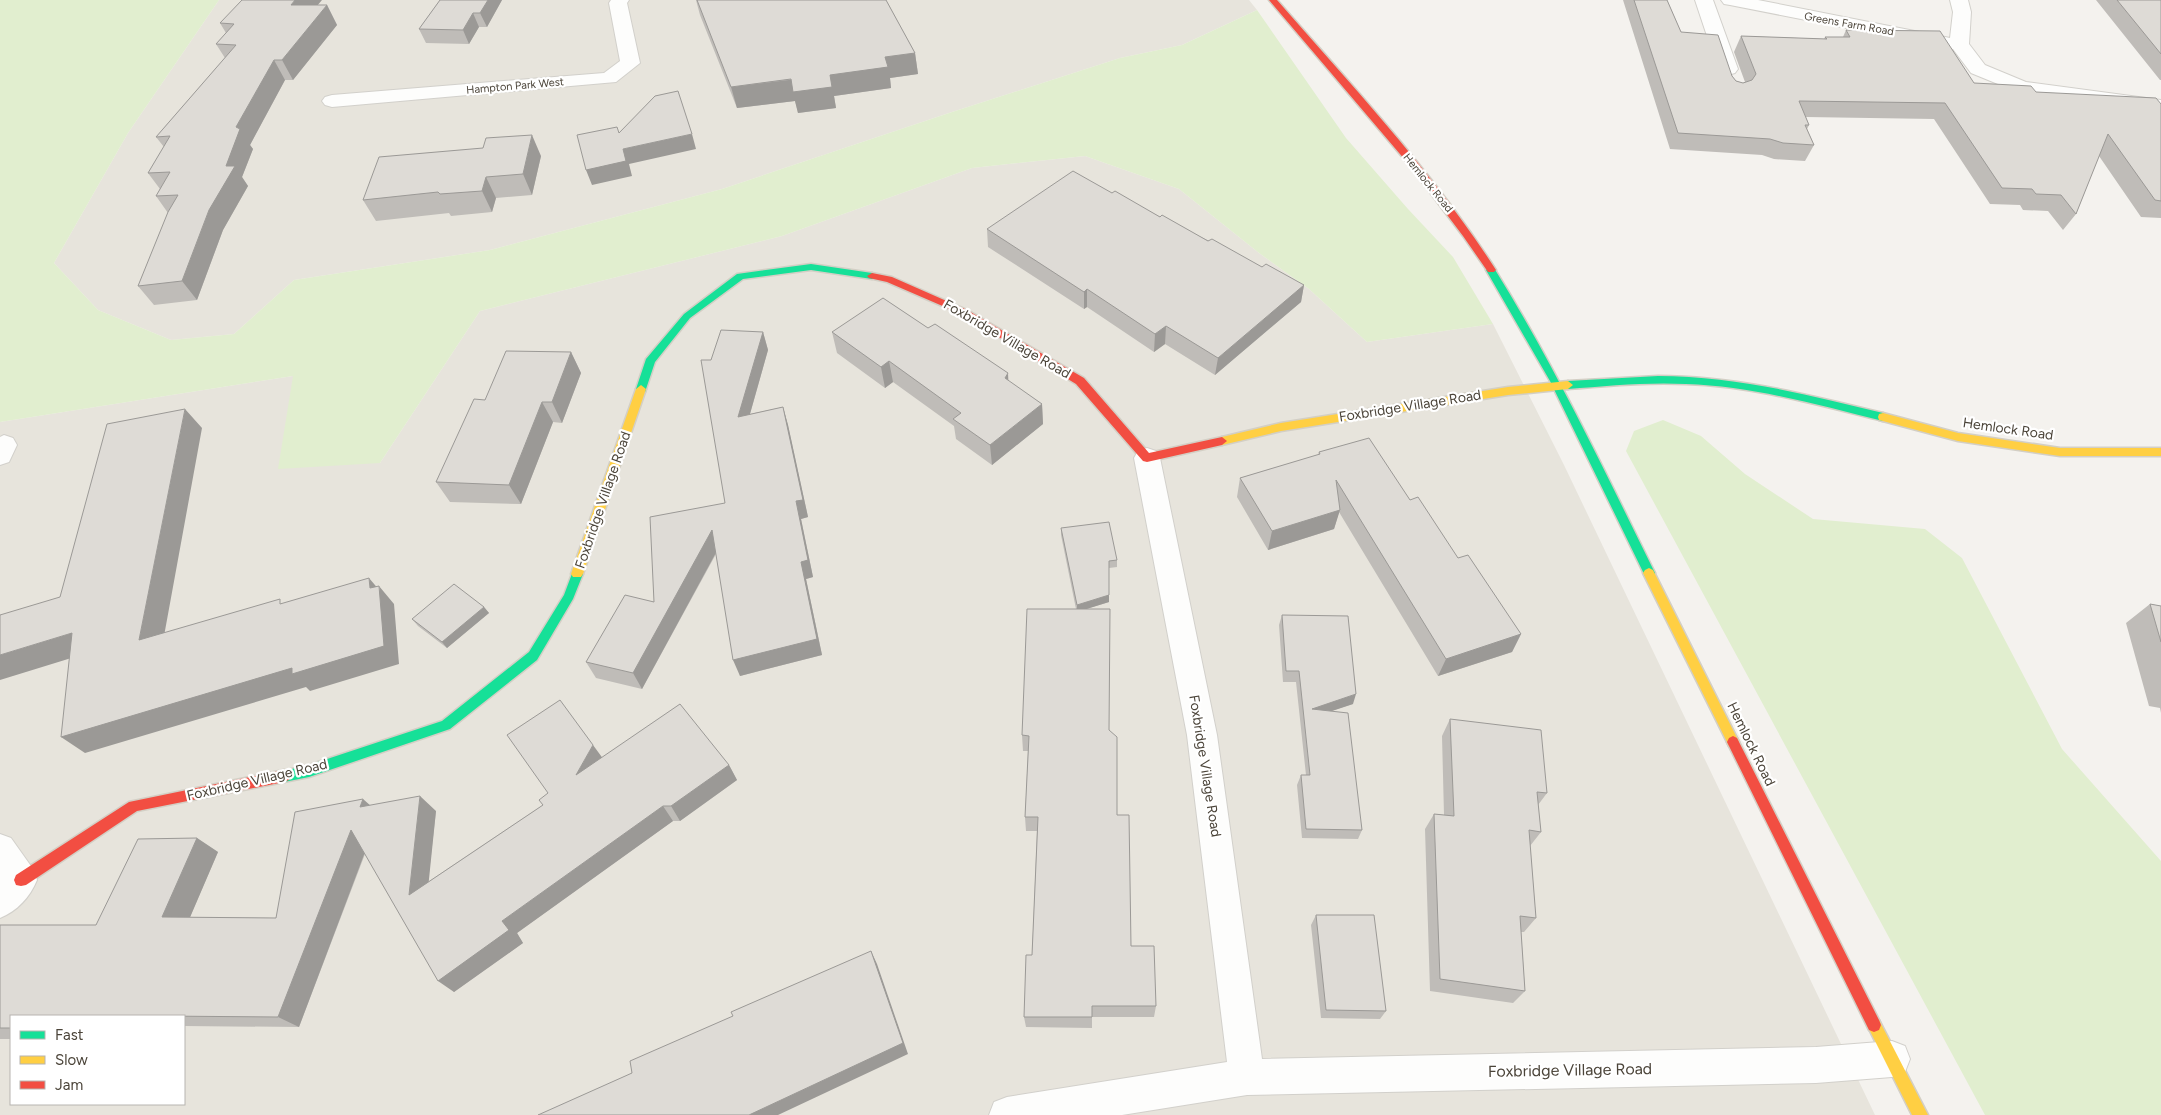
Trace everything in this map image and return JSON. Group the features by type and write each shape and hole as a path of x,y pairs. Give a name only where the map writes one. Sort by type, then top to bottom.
{"street":[{"name":"Hampton Park West","path":"332,101 609,78 630,63 618,3 620,0"},
{"name":"Hemlock Road","path":"1273,0 1412,163 1462,225 1515,307 1558,385 1855,989 1920,1115"},
{"path":"1704,0 1733,82"},
{"name":"Greens Farm Road","path":"1730,0 1959,45"},
{"path":"1959,0 1962,12 1959,45 1978,69 2022,87 2161,106"},
{"name":"Foxbridge Village Road","path":"0,849 11,891 134,806 309,771 446,725 533,656 569,596 603,503 650,361 687,316 740,276 811,267 889,279 964,312 1080,381 1147,458 1202,735 1247,1077"},
{"name":"Hemlock Road","path":"1558,385 1686,380 1743,385 1805,397 1958,437 2060,452 2161,452"},
{"name":"Foxbridge Village Road","path":"1147,458 1281,427 1558,385"},
{"name":"Foxbridge Village Road","path":"1007,1115 1247,1077 1816,1065 1892,1059"}],"shaded area":[{"path":"219,0 1249,0 1257,10 1182,45 1120,58 722,189 490,250 294,280 234,334 171,340 98,310 54,263 128,133"},
{"path":"1085,156 1179,189 1259,253 1309,289 1367,342 1493,324 1564,465 1875,1115 0,1115 0,422 293,376 380,463 480,311 782,236 972,168"}],"green space":[{"path":"0,0 219,0 128,133 54,263 98,310 171,340 234,334 294,280 490,250 722,189 1120,58 1182,45 1257,10 1346,138 1453,257 1493,324 1367,342 1309,289 1259,253 1179,189 1085,156 972,168 782,236 480,311 380,463 278,469 293,376 0,422"},
{"path":"1663,420 1701,436 1745,474 1813,519 1925,529 1962,558 2062,749 2161,861 2161,1115 1985,1115 1626,451 1634,431"}],"building":[{"path":"242,0 295,0 291,5 327,5 282,60 274,60 236,127 240,129 226,166 235,166 209,210 182,281 138,286 168,212 178,195 156,196 170,172 148,173 170,136 156,137 236,45 216,44 234,24 220,23"},
{"path":"440,0 488,0 480,13 473,13 463,30 419,29"},
{"path":"697,0 886,0 915,53 885,57 888,67 830,75 832,87 793,92 791,79 731,87"},
{"path":"1634,0 1667,0 1681,32 1718,35 1732,76 1736,81 1743,83 1752,80 1756,74 1741,36 1827,39 1825,37 1850,37 1846,30 1940,31 1974,83 2031,86 2036,92 2156,98 2161,104 2161,201 2155,200 2108,134 2076,214 2061,195 2036,194 2032,189 2002,188 1945,103 1799,101 1809,125 1805,125 1814,145 1783,143 1770,139 1678,133"},
{"path":"2117,0 2161,0 2161,54"},
{"path":"678,91 692,134 623,149 626,161 586,170 577,135 617,127 619,133 655,96"},
{"path":"532,135 523,174 486,177 482,191 440,194 438,192 363,200 379,157 483,148 486,138"},
{"path":"1073,171 1112,193 1115,191 1160,217 1162,215 1208,241 1212,239 1262,267 1266,264 1304,285 1218,358 1166,326 1155,334 1087,289 1084,292 987,229"},
{"path":"883,298 928,328 935,324 1008,373 1005,378 1042,404 990,445 953,419 961,413 889,361 881,367 832,332"},
{"path":"721,330 763,332 738,417 783,407 803,500 796,501 808,560 801,562 817,639 733,660 712,530 633,673 586,662 625,595 654,602 650,517 725,503 701,360 711,360"},
{"path":"506,351 571,352 552,402 542,402 509,485 436,482 474,399 485,400"},
{"path":"185,409 139,640 280,599 280,604 369,578 370,588 379,586 384,646 292,674 292,668 61,737 72,633 0,655 0,615 60,597 107,424"},
{"path":"1369,438 1410,500 1418,497 1458,558 1468,555 1521,634 1446,659 1336,480 1340,510 1272,531 1240,478"},
{"path":"1109,522 1117,560 1109,561 1109,595 1077,605 1061,528"},
{"path":"454,584 484,607 442,642 412,619"},
{"path":"2150,604 2161,606 2161,642"},
{"path":"1027,609 1110,609 1109,730 1117,737 1117,815 1129,815 1131,946 1154,946 1156,1006 1092,1006 1092,1017 1024,1017 1026,955 1032,955 1038,817 1025,817 1029,736 1022,735"},
{"path":"1282,615 1348,616 1356,694 1312,709 1348,713 1362,830 1306,829 1301,775 1310,775 1299,671 1286,671"},
{"path":"560,700 593,745 576,775 680,704 729,765 671,806 663,806 502,921 509,930 438,981 351,830 278,1017 10,1015 10,1028 0,1028 0,925 96,925 138,839 197,838 162,917 276,918 295,812 363,799 360,807 420,796 409,895 543,805 539,800 548,793 507,735"},
{"path":"1450,719 1541,730 1547,793 1537,792 1541,832 1529,830 1536,918 1520,916 1525,991 1440,979 1434,814 1454,816"},
{"path":"1316,915 1374,915 1386,1011 1326,1010"},
{"path":"871,951 903,1043 749,1115 538,1115 632,1073 630,1061 733,1016 731,1012"}],"traffic: fast":[{"path":"641,389 650,361 687,316 740,276 811,267 872,276"},
{"path":"1491,270 1555,381 1649,573"},
{"path":"1568,385 1658,380 1712,382 1786,394 1883,417"},
{"path":"284,776 309,771 446,725 533,656 569,596 577,574"}],"traffic: slow":[{"path":"1222,441 1281,427 1508,391 1568,385"},
{"path":"577,574 641,389"},
{"path":"1883,417 1958,437 2060,452 2161,452"},
{"path":"1649,573 1733,742"},
{"path":"1874,1025 1920,1115"}],"traffic: jam":[{"path":"1273,0 1414,165 1467,234 1491,270"},
{"path":"872,276 889,279 964,312 1080,381 1147,458 1222,441"},
{"path":"1733,742 1874,1025"},
{"path":"21,880 134,806 284,776"}]}
